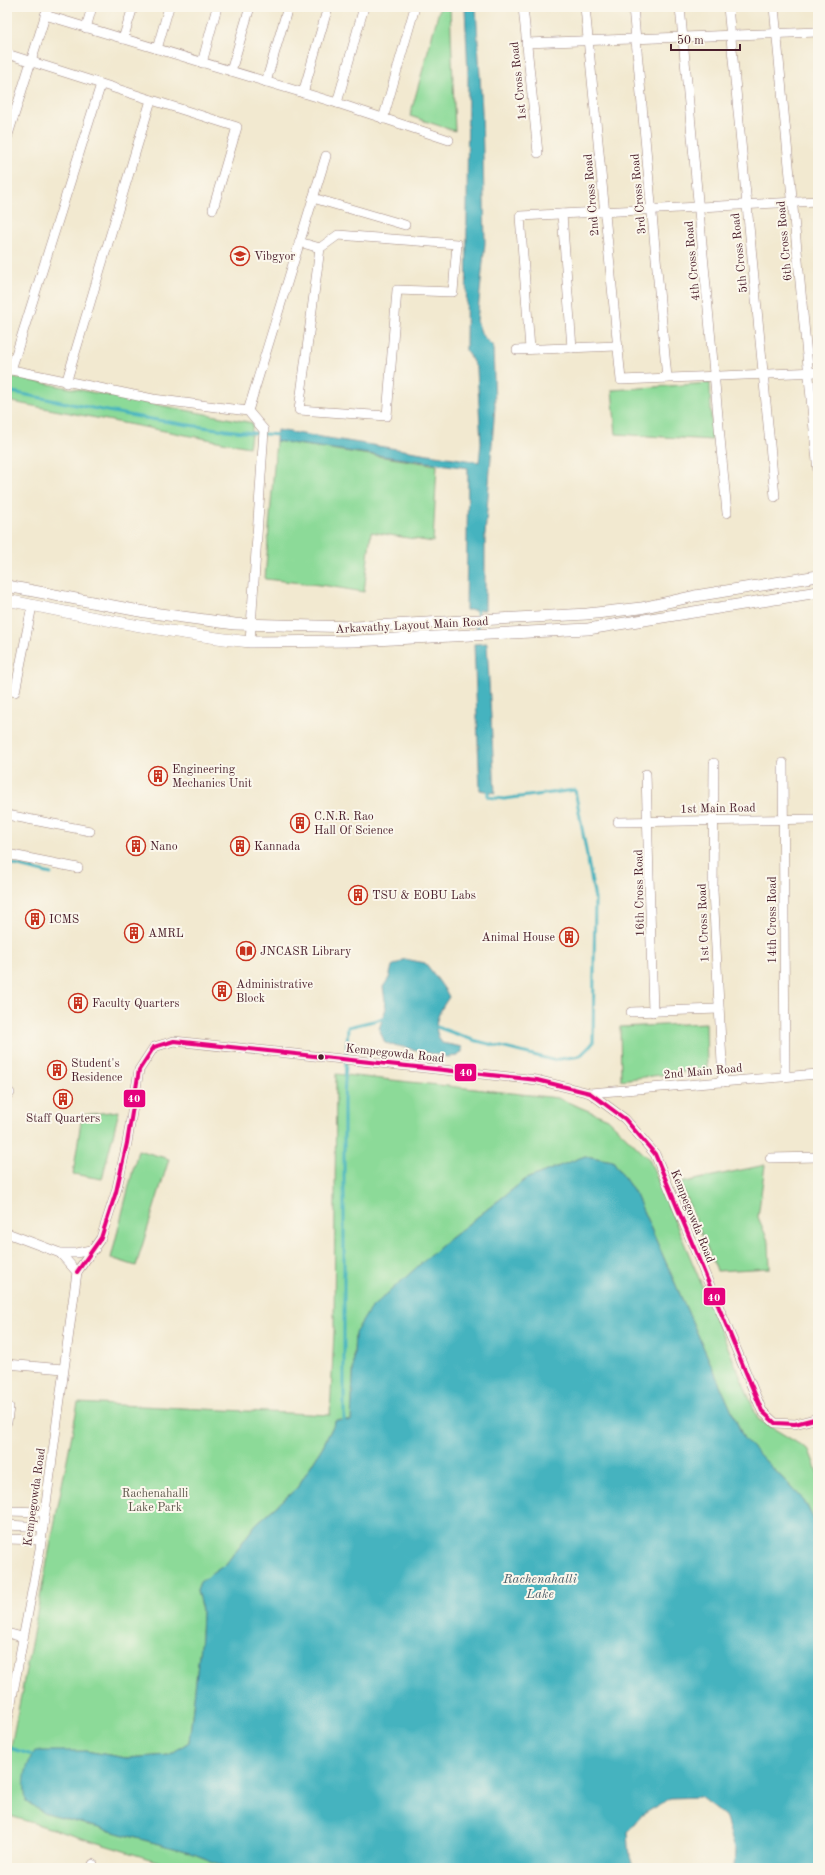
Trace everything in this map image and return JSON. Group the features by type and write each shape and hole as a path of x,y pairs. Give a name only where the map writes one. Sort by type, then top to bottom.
{"main road":[{"name":"Arkavathy Layout Main Road","path":"7,586 145,612 235,624 355,627 587,614 641,608 695,596 818,576"},
{"name":"Arkavathy Layout Main Road","path":"7,600 143,627 250,642 355,642 588,629 818,592"}],"street":[{"path":"86,28 92,7"},
{"path":"123,39 133,7"},
{"path":"157,49 169,7"},
{"path":"202,63 217,7"},
{"path":"231,71 250,7"},
{"path":"266,82 288,7"},
{"path":"303,93 328,7"},
{"path":"337,103 364,7"},
{"path":"383,119 415,7"},
{"name":"1st Cross Road","path":"523,7 538,153"},
{"name":"2nd Cross Road","path":"585,7 621,380 667,378"},
{"name":"3rd Cross Road","path":"633,7 667,378"},
{"name":"4th Cross Road","path":"680,7 727,513"},
{"name":"5th Cross Road","path":"728,7 775,497"},
{"name":"6th Cross Road","path":"774,7 793,202 813,372 818,472"},
{"path":"7,138 46,11 86,28 337,103 449,140"},
{"path":"526,43 818,32"},
{"path":"7,54 237,127 213,209"},
{"path":"101,84 9,370 66,383 153,399 248,412 264,430 250,642"},
{"path":"66,383 151,100"},
{"path":"248,412 326,156"},
{"path":"313,198 405,225"},
{"path":"530,349 520,216 818,201"},
{"path":"562,214 572,348"},
{"path":"299,242 320,248 338,236 457,244 453,292 397,290 387,416 299,410 320,248"},
{"path":"516,350 618,346"},
{"path":"667,378 813,372"},
{"path":"7,690 15,692 32,606"},
{"name":"1st Cross Road","path":"714,763 713,890 723,1082"},
{"name":"14th Cross Road","path":"782,763 785,1076"},
{"name":"16th Cross Road","path":"646,774 649,821 653,1012"},
{"path":"7,815 90,831"},
{"name":"1st Main Road","path":"618,822 818,819"},
{"path":"7,854 78,868"},
{"path":"631,1012 719,1009"},
{"name":"Kempegowda Road","path":"7,1724 22,1636 41,1540 77,1272 94,1250 101,1238 116,1192 127,1143 139,1070 154,1047 174,1041 537,1080 590,1093 624,1119 655,1154 762,1411 775,1423 795,1424 818,1418"},
{"name":"2nd Main Road","path":"590,1093 818,1074"},
{"path":"770,1158 818,1157"},
{"path":"7,1233 60,1253 76,1254 94,1250"},
{"path":"60,1253 77,1272"},
{"path":"7,1364 64,1369"},
{"path":"7,1407 9,1407 7,1422"},
{"path":"7,1511 45,1512"},
{"path":"7,1525 43,1527"},
{"path":"7,1539 41,1540"},
{"path":"7,1633 22,1636"}],"green space":[{"path":"440,7 450,7 455,131 410,116"},
{"path":"7,376 253,423 249,447 7,401"},
{"path":"710,383 712,440 616,434 612,390"},
{"path":"276,441 437,465 433,542 371,532 364,592 328,586 265,579"},
{"path":"706,1023 707,1069 621,1080 620,1027"},
{"name":"Rachenahalli Lake Park","path":"336,1074 558,1098 608,1119 649,1159 758,1419 809,1450 818,1474 818,1528 804,1500 744,1439 636,1195 613,1161 585,1156 526,1179 444,1243 370,1310 355,1333 351,1421 336,1420 323,1446 297,1488 256,1524 226,1564 200,1583 197,1590 202,1610 201,1637 189,1742 169,1755 126,1758 86,1751 43,1813 189,1852 229,1868 179,1868 7,1815 7,1767 78,1403 330,1415 334,1332"},
{"path":"119,1111 102,1179 73,1174 82,1115"},
{"path":"138,1150 169,1159 136,1266 111,1258"},
{"path":"765,1165 758,1217 769,1243 770,1268 717,1271 680,1183"}],"water":[{"path":"465,7 476,7 482,111 485,243 477,321 482,335 493,346 495,406 485,535 485,610 466,610 468,468 276,441 277,430 479,462 481,443 477,369 466,350 468,74"},
{"path":"487,643 495,793 480,790 474,644"},
{"path":"405,959 425,963 448,995 449,997 439,1014 436,1025 438,1037 442,1043 462,1047 462,1052 458,1056 447,1057 385,1043 379,1029 386,1008 383,987 389,978 392,966"},
{"name":"Rachenahalli Lake","path":"585,1156 613,1161 636,1195 744,1439 804,1500 818,1528 818,1868 734,1868 735,1848 725,1816 700,1797 671,1798 642,1815 628,1832 630,1857 634,1868 229,1868 189,1852 43,1813 26,1801 25,1775 31,1757 35,1751 86,1751 126,1758 169,1755 189,1742 201,1637 202,1610 197,1590 200,1582 226,1564 256,1524 297,1488 323,1446 336,1420 351,1421 355,1333 370,1309 444,1243 526,1179"}],"waterway":[{"path":"7,391 177,423 279,435"},
{"path":"477,606 478,632"},
{"path":"437,1027 473,1040 553,1060 580,1056 593,1043 595,899 575,790 504,799 488,797 488,788"},
{"path":"7,863 51,874"},
{"path":"344,1425 344,1099 348,1027 382,1019"},
{"path":"7,1747 32,1755"}],"transit line":[{"name":"40","path":"77,1272 101,1238 116,1192 127,1143 139,1070 154,1047 174,1041 537,1080 590,1093 625,1119 655,1154 762,1411 775,1423 795,1424 818,1418"}],"place":[{"name":"Vibgyor","path":"240,256"},
{"name":"Engineering Mechanics Unit","path":"158,776"},
{"name":"C.N.R. Rao Hall Of Science","path":"300,823"},
{"name":"Nano","path":"136,846"},
{"name":"Kannada","path":"240,846"},
{"name":"TSU & EOBU Labs","path":"358,895"},
{"name":"ICMS","path":"35,919"},
{"name":"AMRL","path":"134,933"},
{"name":"Animal House","path":"569,937"},
{"name":"JNCASR Library","path":"246,951"},
{"name":"Administrative Block","path":"222,991"},
{"name":"Faculty Quarters","path":"78,1003"},
{"name":"Student's Residence","path":"57,1070"},
{"name":"Staff Quarters","path":"63,1099"}]}
